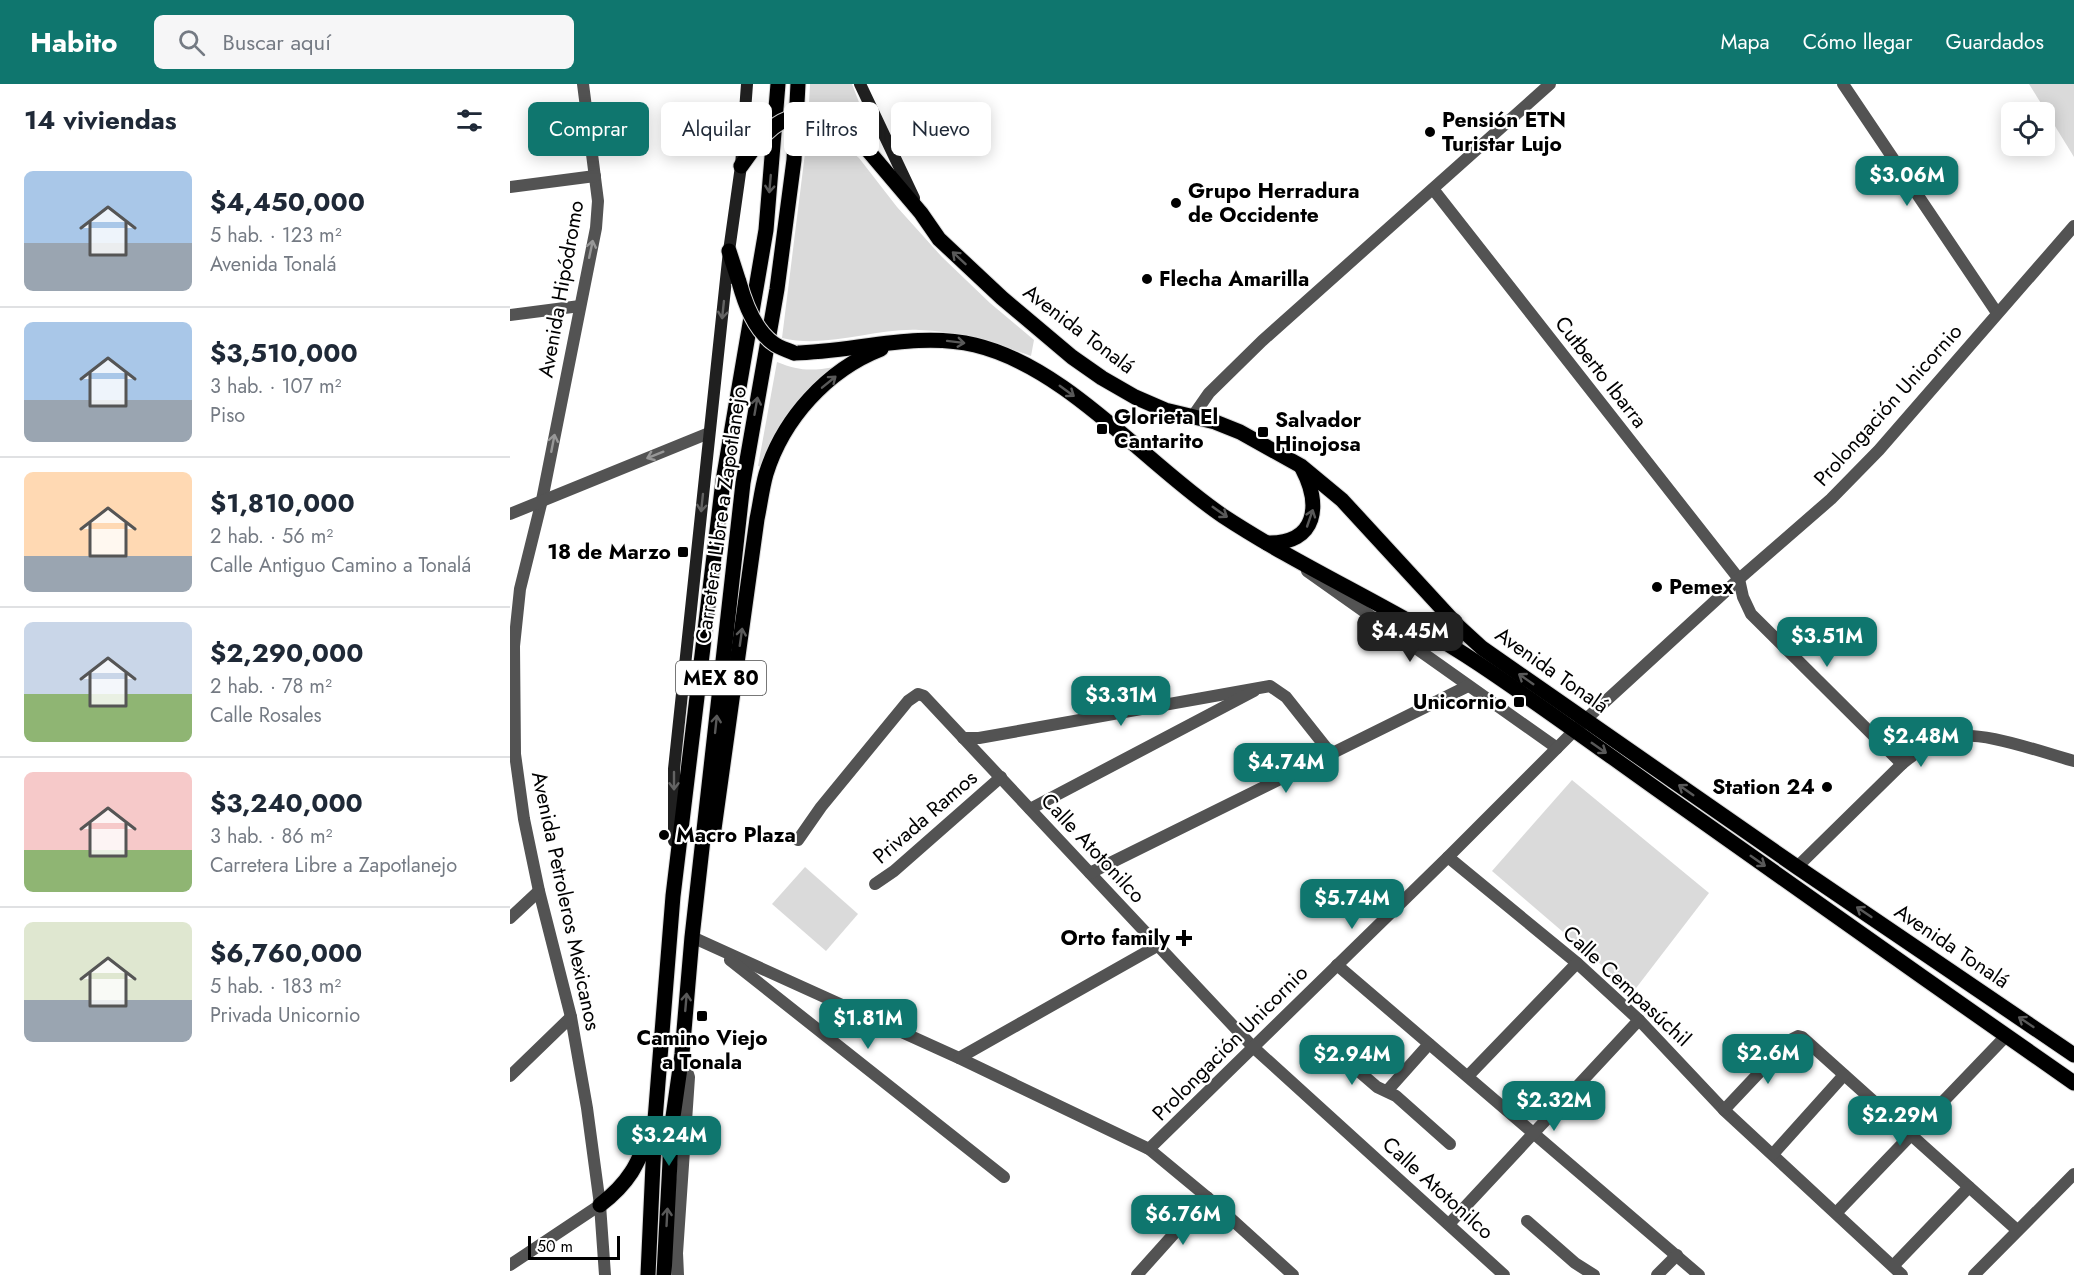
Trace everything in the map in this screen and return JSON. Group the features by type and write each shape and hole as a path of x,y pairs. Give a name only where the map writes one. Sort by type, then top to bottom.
{"main road":[{"name":"Carretera Libre a Zapotlanejo","path":"673,896 674,769 729,251 741,166 747,84"},
{"name":"Carretera Libre a Zapotlanejo","path":"648,1275 656,1120 673,896 723,481 766,230 778,84"},
{"name":"Carretera Libre a Zapotlanejo","path":"664,1275 672,1124 682,1054 693,929 743,483 777,289 794,160 798,84"},
{"path":"860,84 921,213"},
{"name":"Avenida Tonalá","path":"741,166 759,141 785,119 794,116 822,117 838,124 860,141 921,213 939,239 1002,298 1072,357 1135,397 1165,410 1193,416 1240,432 1301,466 1342,500 1482,648 1580,725 2006,1036 2074,1083"},
{"path":"729,251 749,310 758,327 773,343 795,353 822,353 898,343"},
{"name":"Avenida Tonalá","path":"898,343 935,340 976,345 1017,361 1042,374 1090,409 1221,514 1580,725 1797,867 2074,1055"},
{"path":"693,929 705,889 757,519 766,475 781,438 803,405 827,382 851,365 871,353 898,343"},
{"path":"1268,543 1293,540 1304,532 1310,522 1313,498 1310,484 1301,466"},
{"path":"600,1204 619,1191 630,1175 656,1120"}],"street":[{"name":"Avenida Hipódromo","path":"542,501 596,228 598,201 584,84"},
{"path":"1193,416 1209,393 1262,341 1550,84"},
{"path":"1843,84 1997,313"},
{"path":"510,187 595,176"},
{"name":"Cutberto Ibarra","path":"1433,189 1739,579"},
{"name":"Prolongación Unicornio","path":"1149,1149 1580,725 1739,579 1850,482 2074,226"},
{"path":"510,315 580,306"},
{"path":"510,514 709,432"},
{"name":"Avenida Petroleros Mexicanos","path":"542,501 520,590 514,646 513,757 539,891 572,1017 600,1204 605,1275"},
{"path":"1283,552 1317,579 1557,748"},
{"path":"1739,579 1743,597 1751,614 1902,764"},
{"path":"510,600 520,590"},
{"path":"1030,809 1264,686"},
{"path":"963,738 979,738 1270,686 1282,692 1332,755"},
{"path":"1090,873 1468,686"},
{"name":"Calle Atotonilco","path":"798,840 821,807 908,701 918,694 929,700 1253,1047 1504,1275"},
{"path":"1797,867 1902,764 1918,751 1946,738 1970,735 2002,741 2074,761"},
{"name":"Privada Ramos","path":"875,884 899,867 1001,777"},
{"name":"Calle Cempasúchil","path":"1448,857 1577,963 1639,1020 1724,1110 1902,1275"},
{"path":"510,918 539,891"},
{"path":"693,929 1004,1177"},
{"path":"959,1058 1157,946"},
{"path":"714,947 959,1058 1149,1149 1207,1197 1293,1275"},
{"path":"1468,1076 1577,963"},
{"path":"1337,964 1699,1275"},
{"path":"510,1076 572,1017"},
{"path":"1449,1224 1639,1020"},
{"path":"1724,1110 1790,1040 1798,1036 1806,1040 2017,1230"},
{"path":"1836,1212 2006,1036"},
{"path":"1387,1091 1430,1044"},
{"path":"1334,1050 1377,1087 1396,1096 1450,1144"},
{"path":"678,1275 677,1253 689,1077 682,1054"},
{"path":"1773,1154 1844,1075"},
{"path":"1974,1275 2074,1174"},
{"path":"1893,1266 1969,1187"},
{"path":"1137,1275 1207,1197"},
{"path":"510,1265 600,1204"},
{"path":"1527,1221 1575,1263 1594,1275"},
{"path":"1658,1275 1677,1255"}],"shaded area":[{"path":"810,84 852,84 859,102 809,102"},
{"path":"2029,84 2074,84 2074,157 2055,126 2055,102 2040,102"},
{"path":"805,156 857,156 897,207 942,257 990,303 1034,340 1031,356 976,339 934,331 902,330 816,341 782,338"},
{"path":"777,362 805,369 835,367 799,399 774,437 763,467 758,466"},
{"path":"1572,780 1709,893 1633,992 1492,871"},
{"path":"805,867 858,914 826,951 772,904"}],"place":[{"name":"Pensión ETN Turistar Lujo","path":"1430,132"},
{"name":"Grupo Herradura de Occidente","path":"1176,203"},
{"name":"Flecha Amarilla","path":"1147,279"},
{"name":"Glorieta El Cantarito","path":"1102,429"},
{"name":"Salvador Hinojosa","path":"1263,432"},
{"name":"18 de Marzo","path":"683,552"},
{"name":"Pemex","path":"1657,587"},
{"name":"Unicornio","path":"1519,702"},
{"name":"Station 24","path":"1827,787"},
{"name":"Macro Plaza","path":"664,835"},
{"name":"Orto family","path":"1184,938"},
{"name":"Camino Viejo a Tonala","path":"702,1016"}]}
